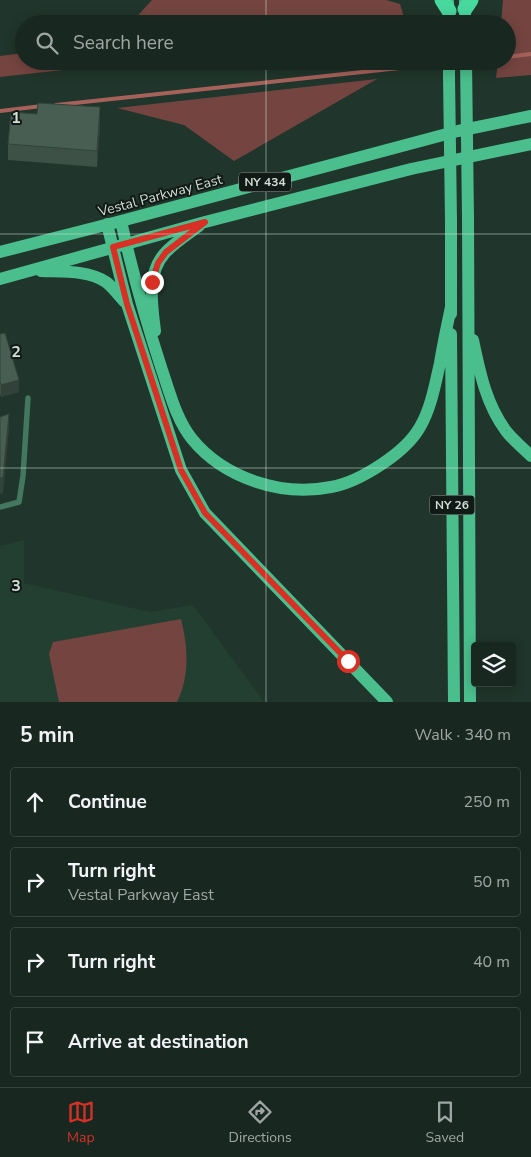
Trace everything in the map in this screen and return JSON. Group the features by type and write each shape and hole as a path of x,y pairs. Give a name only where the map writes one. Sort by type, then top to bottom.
{"main road":[{"name":"NY 26","path":"449,70 454,702"},
{"name":"NY 26","path":"466,70 470,702"},
{"name":"Vestal Parkway East","path":"0,252 458,131 531,116"},
{"name":"NY 434","path":"0,279 126,243 411,169 531,144"},
{"path":"121,221 144,316 176,412 191,437 205,453 219,464 250,480 286,489 316,490 334,487 367,474 395,455 410,441 420,427 430,404 451,307"},
{"path":"157,356 152,282 158,263 166,252 205,222"},
{"path":"107,224 127,304 181,470 205,513 387,702"},
{"path":"29,271 81,273 99,278 108,283 127,304"},
{"path":"468,312 482,382 489,401 507,433 531,456"}],"lane":[{"path":"0,507 19,502 28,398"}],"shaded area":[{"path":"152,0 386,0 400,4 403,15 138,15"},
{"path":"503,0 531,0 531,75 496,78 497,70 516,70 516,15 502,15"},
{"path":"15,54 15,70 63,70 0,77 0,56"},
{"path":"377,79 234,161 184,125 117,108"},
{"path":"24,540 24,583 150,612 193,605 264,702 0,702 0,546"},
{"path":"181,619 186,650 186,671 177,702 59,702 49,654 53,642"}],"building":[{"path":"38,103 100,107 97,151 8,144 11,112 37,114"},
{"path":"5,333 19,380 1,385 0,334"},
{"path":"9,414 3,477 0,478 0,417"}],"waterway":[{"path":"516,56 531,54"},
{"path":"56,105 381,70"},
{"path":"0,111 42,106"}],"route":[{"path":"152,282 158,263 166,252 205,222 113,247 127,304 181,470 205,513 348,661"}]}
